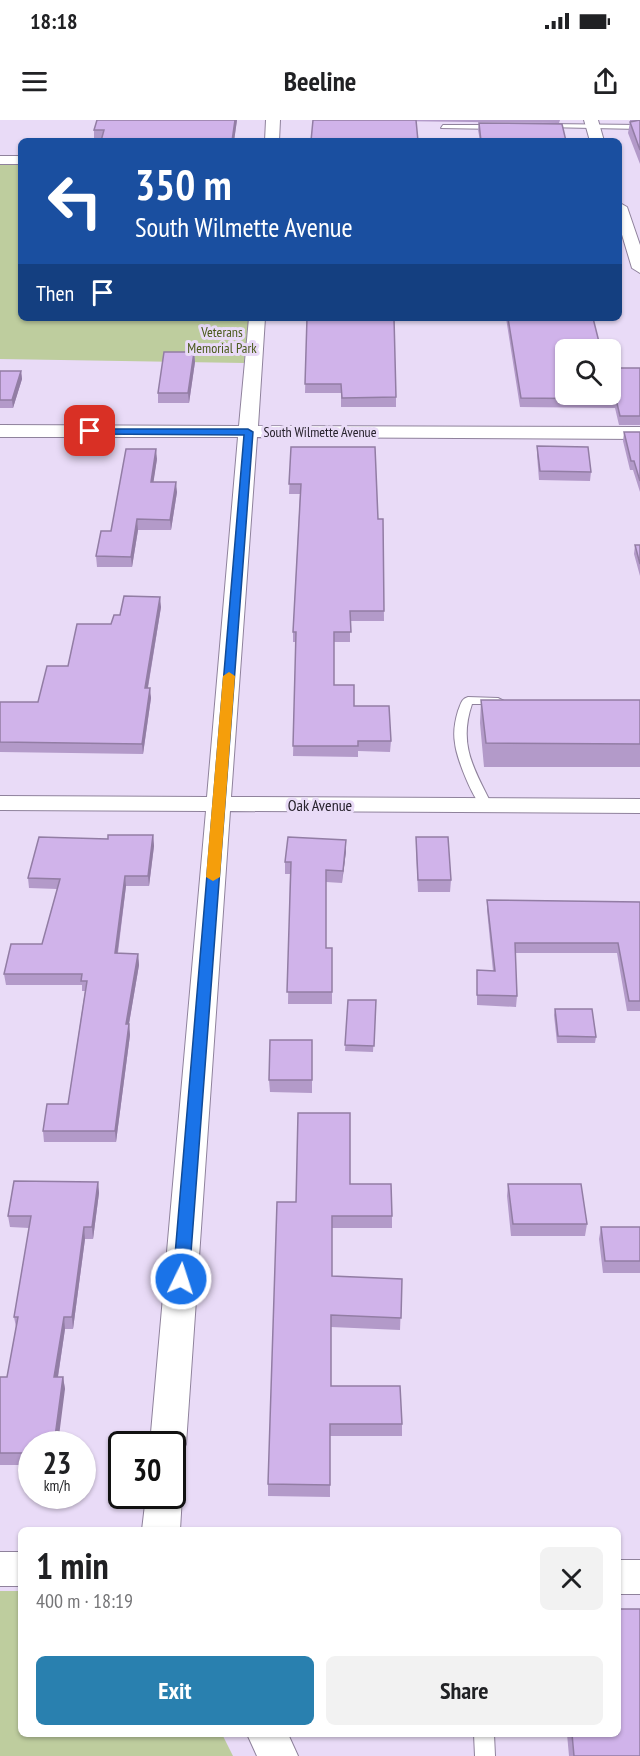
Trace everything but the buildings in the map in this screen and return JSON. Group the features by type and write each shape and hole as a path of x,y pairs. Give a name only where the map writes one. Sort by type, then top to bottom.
{"street":[{"path":"272,138 273,120"},
{"path":"0,160 18,160"},
{"path":"622,213 640,268"},
{"path":"169,1431 258,321"},
{"name":"South Wilmette Avenue","path":"0,431 640,433"},
{"name":"Oak Avenue","path":"0,804 640,806"},
{"path":"161,1527 163,1509"},
{"path":"0,1569 18,1569"},
{"path":"621,1577 640,1577"},
{"path":"268,1737 278,1756"}],"lane":[{"path":"537,126 594,130 640,127"},
{"path":"443,127 502,127"},
{"path":"486,805 466,766 459,743 460,719 468,700 514,701"},
{"path":"484,1737 485,1756"}],"green space":[{"name":"Veterans Memorial Park","path":"0,164 18,164 18,321 249,321 244,363 0,359"},
{"path":"0,1591 18,1591 18,1737 224,1737 233,1756 0,1756"}],"slow traffic":[{"path":"213,877 229,676"}],"route":[{"path":"90,431 248,432 181,1279"}]}
